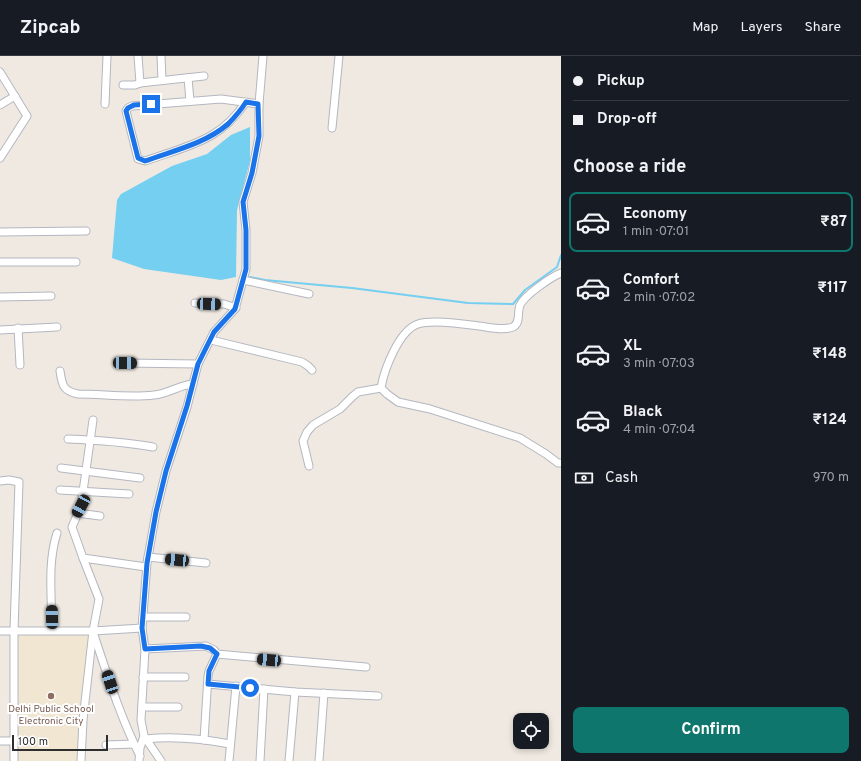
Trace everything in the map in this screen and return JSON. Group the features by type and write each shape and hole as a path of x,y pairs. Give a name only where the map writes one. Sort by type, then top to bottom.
{"street":[{"path":"105,104 107,56"},
{"path":"138,56 140,83"},
{"path":"160,56 162,80"},
{"path":"161,761 145,738 141,720 145,649 142,628 146,567 156,512 166,471 187,406 198,364 214,332 236,308 246,269 246,230 243,202 252,173 259,136 258,104 263,56"},
{"path":"332,128 338,56"},
{"path":"0,72 27,116 0,158"},
{"path":"123,85 135,85 162,80 204,76"},
{"path":"188,78 190,101"},
{"path":"0,105 14,96"},
{"path":"246,102 228,124 212,135 190,145 145,161 138,158 126,111 128,108 137,105 221,99 246,102 258,104"},
{"path":"0,146 12,140"},
{"path":"0,232 86,231"},
{"path":"0,262 76,262"},
{"path":"381,388 383,378 397,345 409,329 419,323 441,322 496,329 513,327 518,322 520,305 534,290 555,275 561,273"},
{"path":"243,280 309,294"},
{"path":"0,297 51,296"},
{"path":"195,303 224,304 236,308"},
{"path":"0,330 56,327"},
{"path":"18,328 20,366"},
{"path":"211,340 302,362 312,370"},
{"path":"125,363 198,364"},
{"path":"60,371 61,381 64,387 71,392 78,394 155,395 172,391 184,385 193,384"},
{"path":"381,388 398,402 430,409 520,438 558,463 561,463"},
{"path":"309,466 303,441 307,432 313,425 340,409 358,392 381,388"},
{"path":"81,761 93,631 99,599 72,527 81,506 93,420"},
{"path":"68,439 153,446"},
{"path":"61,468 140,478"},
{"path":"0,481 9,480 19,482 14,630 14,761"},
{"path":"60,490 83,490 129,494"},
{"path":"77,513 100,516"},
{"path":"52,630 51,563 57,533"},
{"path":"83,558 146,567"},
{"path":"148,558 206,563"},
{"path":"143,617 186,617"},
{"path":"0,630 93,631 142,628"},
{"path":"93,631 118,708 139,758"},
{"path":"145,649 206,646 214,650 217,654 366,667"},
{"path":"204,740 209,671 217,654"},
{"path":"143,677 185,677"},
{"path":"208,684 324,694 378,696"},
{"path":"229,761 236,686"},
{"path":"260,761 264,689"},
{"path":"289,761 296,692"},
{"path":"319,761 324,694"},
{"path":"142,706 178,707"},
{"path":"139,758 142,741 145,738"},
{"path":"145,738 204,740 230,744"},
{"path":"0,741 14,741"},
{"path":"106,746 134,744"}],"shaded area":[{"name":"Delhi Public School Electronic City","path":"14,630 93,631 83,761 14,761"}],"water":[{"path":"250,127 250,161 237,210 236,277 221,280 144,269 112,258 117,200 121,194 172,166 207,154 231,135"}],"waterway":[{"path":"250,277 265,280 352,288 468,303 513,304 525,290 557,267 561,255"}],"place":[{"name":"Delhi Public School Electronic City","path":"51,696"}],"route":[{"path":"151,104 132,106 126,111 138,158 145,161 190,145 212,135 228,124 246,102 258,104 259,136 252,173 243,202 246,230 246,269 235,309 214,332 198,364 187,406 166,471 156,512 147,563 142,628 145,649 206,646 214,650 217,654 209,671 208,684 250,688"}]}
